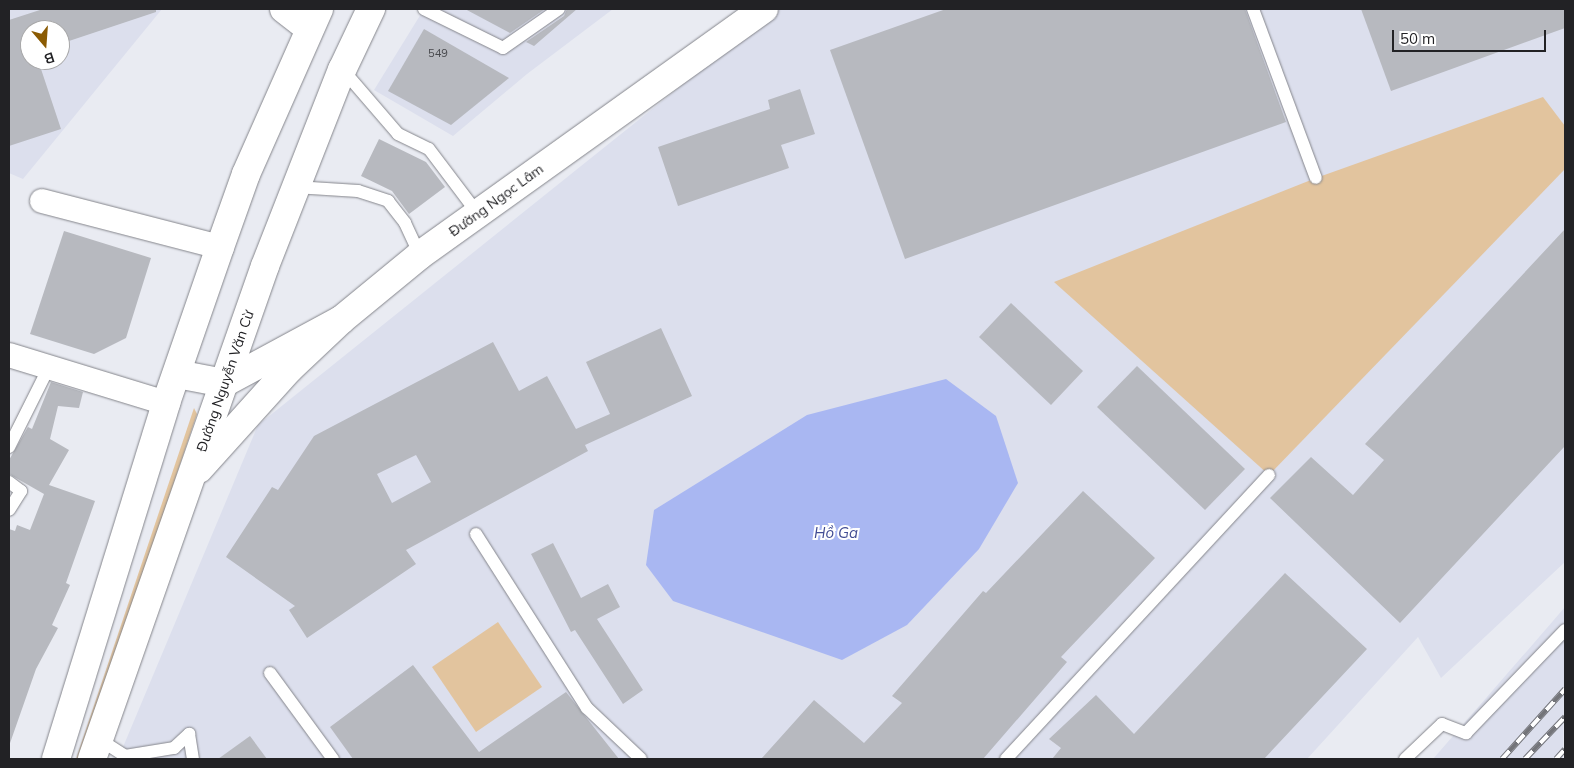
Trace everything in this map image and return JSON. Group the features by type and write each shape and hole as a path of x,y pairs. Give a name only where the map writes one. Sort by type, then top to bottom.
{"main road":[{"path":"56,759 166,403 246,174 314,18 284,9"},
{"name":"Đường Nguyễn Văn Cừ","path":"96,749 224,383 295,187 342,70 371,9"},
{"name":"Đường Ngọc Lâm","path":"224,383 341,320 420,255 764,9"},
{"path":"191,477 278,381 341,320"},
{"path":"177,374 224,383"}],"street":[{"path":"42,201 220,248"},
{"path":"9,355 166,403"}],"lane":[{"path":"425,9 503,48 559,9"},
{"path":"1253,9 1316,178"},
{"path":"342,70 398,134 429,149 478,214"},
{"path":"295,187 358,191 388,201 405,223 420,255"},
{"path":"9,447 48,367"},
{"path":"1006,759 1269,475"},
{"path":"9,482 21,491 9,510"},
{"path":"476,534 587,708 641,759"},
{"path":"1405,759 1442,724 1466,733 1565,630"},
{"path":"270,674 333,759"},
{"path":"96,749 125,756 174,748 189,734 193,759"}],"shaded area":[{"path":"9,9 162,9 23,179 9,173"},
{"path":"424,9 613,9 527,74 453,136 374,90"},
{"path":"777,9 1565,9 1565,562 1441,678 1418,637 1307,759 118,759 258,425"},
{"path":"1543,97 1565,126 1565,169 1269,475 1054,282 1316,178"},
{"path":"194,408 197,414 81,759 76,759"},
{"path":"1565,607 1563,759 1433,759 1540,636"},
{"path":"498,622 542,687 476,732 432,667"}],"water":[{"name":"Hồ Ga","path":"946,379 996,416 1018,483 979,549 907,625 842,660 673,601 646,565 654,510 807,415"}],"building":[{"path":"43,9 156,9 156,12 70,41 70,20 20,20 20,70 41,70 61,129 9,146 9,20"},
{"path":"465,9 545,9 510,33"},
{"path":"567,9 577,9 534,46 526,42 564,16"},
{"path":"946,9 1245,9 1286,122 905,259 830,50"},
{"path":"1361,9 1565,9 1565,28 1391,91"},
{"path":"424,29 509,78 451,125 388,91"},
{"path":"800,89 815,134 781,145 789,168 678,206 658,147 770,109 768,100"},
{"path":"379,139 426,162 445,187 409,214 392,191 361,176"},
{"path":"1565,229 1565,446 1400,623 1270,498 1311,457 1353,495 1384,460 1365,444"},
{"path":"64,231 151,258 126,338 94,354 30,334"},
{"path":"1011,303 1083,371 1051,405 979,337"},
{"path":"661,328 692,396 585,445 588,451 406,550 416,564 307,638 289,610 295,606 226,557 272,487 278,490 314,436 493,342 519,391 547,376 576,429 610,414 586,362","holes":["416,455 431,482 392,503 377,474"]},
{"path":"1137,366 1245,469 1205,510 1097,407"},
{"path":"51,382 83,392 79,408 58,406 50,439 69,450 49,485 95,501 66,583 70,585 52,625 58,628 36,669 9,746 9,529 15,531 17,525 30,530 44,494 9,474 9,460 28,427 32,429"},
{"path":"1083,491 1155,558 1061,657 1067,662 983,759 761,759 814,700 864,743 902,703 892,696 983,591 986,593"},
{"path":"553,543 581,598 608,584 620,607 597,619 643,690 623,704 575,630 571,632 531,554"},
{"path":"1285,573 1367,649 1264,759 1052,759 1061,748 1049,739 1096,695 1134,734"},
{"path":"413,665 479,752 566,692 619,759 353,759 330,727"},
{"path":"250,736 267,759 218,759"}],"railway":[{"path":"1502,759 1565,689"},
{"path":"1525,759 1565,717"},
{"path":"1556,759 1565,749"}]}
